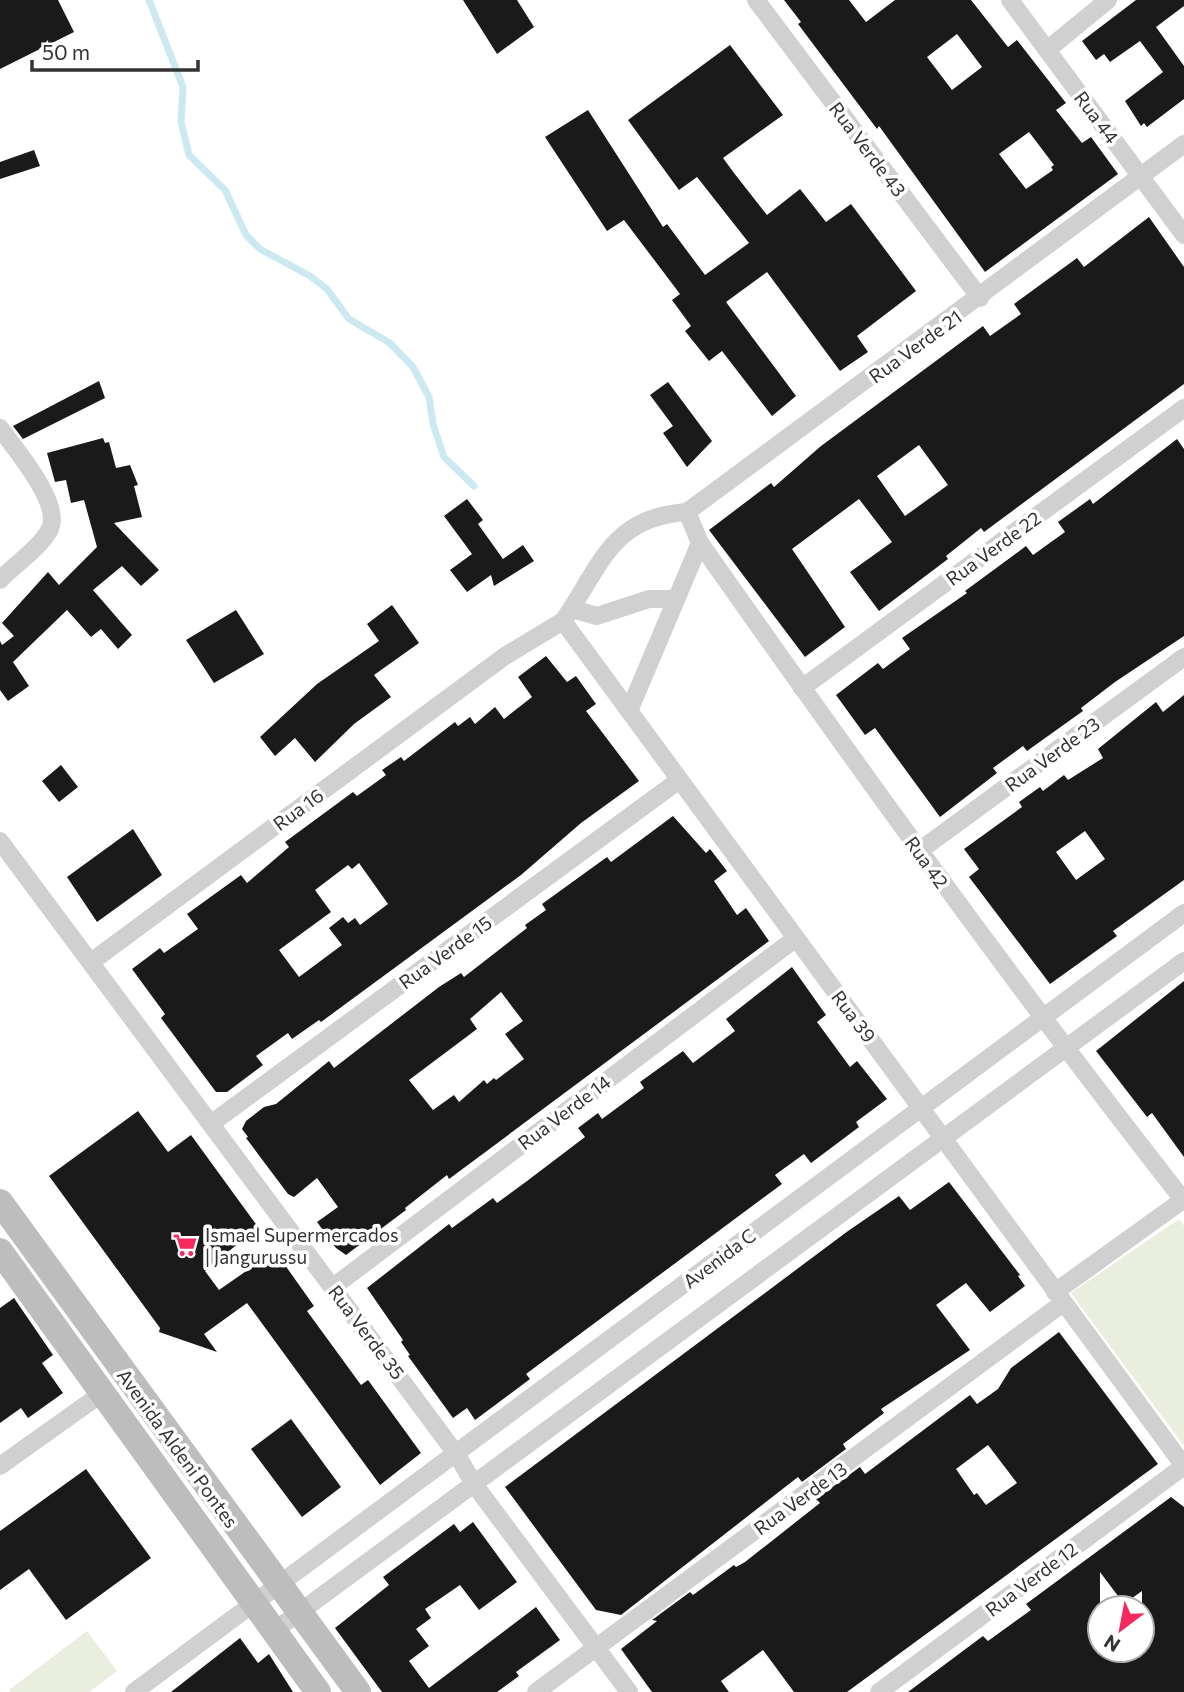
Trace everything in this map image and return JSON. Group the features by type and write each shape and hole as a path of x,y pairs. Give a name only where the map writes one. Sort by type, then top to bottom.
{"main road":[{"name":"Avenida Aldeni Pontes","path":"0,1202 358,1692"},
{"name":"Avenida Aldeni Pontes","path":"0,1251 318,1692"}],"street":[{"name":"Rua Verde 43","path":"756,0 980,298"},
{"name":"Rua 44","path":"1010,0 1184,234"},
{"path":"1047,50 1108,0"},
{"name":"Rua Verde 21","path":"687,512 980,298 1184,144"},
{"name":"Rua Verde 22","path":"802,688 1184,408"},
{"path":"0,428 45,493 52,514 51,526 45,536 0,580"},
{"path":"675,599 649,599 597,616 568,615 605,555 624,535 642,521 659,514 687,512"},
{"name":"Rua 42","path":"687,512 700,543 919,851 1065,1049 1184,1201"},
{"path":"629,710 700,543"},
{"name":"Rua 16","path":"91,962 505,656 568,615"},
{"name":"Rua 39","path":"568,615 678,781 921,1106 1184,1466"},
{"name":"Rua Verde 23","path":"919,851 1184,657"},
{"name":"Rua Verde 15","path":"212,1123 678,781"},
{"name":"Rua Verde 35","path":"0,841 212,1123 629,1692"},
{"name":"Avenida C","path":"134,1692 457,1455 921,1106 1184,913"},
{"name":"Rua Verde 14","path":"333,1287 796,938"},
{"name":"Avenida C","path":"274,1631 1184,961"},
{"name":"Rua Verde 13","path":"536,1692 1184,1201"},
{"path":"0,1466 101,1394"},
{"name":"Rua Verde 12","path":"879,1692 1184,1466"}],"green space":[{"path":"1179,1219 1184,1226 1184,1446 1071,1293"},
{"path":"87,1631 117,1671 89,1692 10,1692 9,1690"}],"building":[{"path":"0,0 58,0 74,32 0,69"},
{"path":"463,0 517,0 534,27 497,54"},
{"path":"784,0 849,0 866,22 895,0 971,0 1008,47 1017,40 1066,103 1056,110 1082,143 1091,137 1118,174 985,272 879,126 877,129 798,24 801,22","holes":["957,34 982,67 952,90 927,57","1029,132 1054,165 1051,167 1053,170 1026,189 999,154"]},
{"path":"1136,0 1184,0 1184,6 1156,27 1184,66 1184,99 1147,127 1144,123 1141,126 1125,101 1163,72 1140,41 1110,62 1104,54 1096,60 1082,41"},
{"path":"730,45 783,115 723,158 734,173 767,215 800,189 826,222 851,204 916,291 857,336 868,352 840,371 767,272 726,302 796,396 772,416 722,351 709,361 685,331 691,326 672,300 680,294 624,220 607,231 545,137 588,110 663,227 667,224 705,275 749,243 697,177 679,190 628,120"},
{"path":"34,150 40,166 0,179 0,162"},
{"path":"1149,217 1184,267 1184,384 984,532 981,528 946,556 948,559 879,611 850,572 892,542 859,499 792,549 845,627 805,657 709,530 771,483 774,487 821,446 983,326 990,336 1021,314 1014,304 1077,258 1084,267","holes":["919,445 948,485 905,516 877,476"]},
{"path":"99,381 105,398 23,439 13,426"},
{"path":"668,382 712,441 687,467 663,433 673,426 650,395"},
{"path":"103,438 105,443 109,442 116,468 130,465 138,485 134,486 142,517 114,523 159,570 141,586 122,566 93,590 132,635 118,649 101,629 91,637 67,610 13,662 29,686 8,701 0,690 0,641 2,645 14,636 2,623 48,572 59,585 97,547 84,500 71,503 66,480 55,482 47,453"},
{"path":"1177,439 1184,449 1184,636 1115,682 1081,708 1083,711 1027,751 1023,746 993,768 997,773 940,817 875,728 865,735 836,695 878,663 883,669 910,649 902,638 967,593 965,591 1026,546 1033,555 1065,532 1058,522 1090,499 1093,504"},
{"path":"467,499 483,520 478,524 503,559 523,545 534,561 494,586 491,575 467,592 450,570 472,554 444,516"},
{"path":"392,605 419,643 374,675 391,697 354,724 315,762 295,738 275,756 260,737 317,684 379,641 367,624"},
{"path":"236,610 264,654 214,683 186,640"},
{"path":"546,656 567,682 576,676 596,704 586,711 639,781 581,823 521,875 321,1022 319,1020 292,1039 288,1033 256,1056 263,1065 227,1092 216,1092 161,1018 165,1014 132,969 160,948 164,953 198,929 187,914 241,875 247,883 289,847 285,842 353,792 357,796 386,775 382,770 401,757 404,761 455,722 458,726 470,717 475,724 495,707 504,719 532,697 518,677","holes":["359,863 388,904 360,925 355,918 348,923 343,917 329,928 342,945 299,977 279,950 331,912 315,890 348,865 352,869"]},
{"path":"1184,695 1184,880 1113,931 1117,936 1050,984 969,877 979,869 964,849 1022,807 1019,802 1040,787 1043,791 1064,775 1068,780 1103,758 1098,749 1156,702 1163,712","holes":["1085,831 1105,859 1076,880 1056,852"]},
{"path":"61,765 78,787 59,802 42,781"},
{"path":"673,816 706,853 710,849 727,871 714,881 737,915 746,908 769,941 449,1179 447,1175 346,1255 336,1248 317,1222 338,1207 317,1178 294,1197 288,1194 246,1138 248,1137 242,1129 246,1121 264,1107 276,1104 329,1061 334,1068 439,987 461,973 464,977 527,928 525,925 546,910 542,904 607,857 611,862","holes":["501,992 523,1021 505,1034 524,1059 496,1080 494,1078 487,1084 484,1080 459,1102 454,1095 433,1110 409,1080 477,1029 470,1019"]},
{"path":"133,829 162,875 97,922 67,877"},
{"path":"792,967 826,1015 817,1022 850,1067 857,1061 887,1099 856,1122 859,1127 811,1163 804,1154 775,1175 782,1184 526,1374 530,1379 475,1420 467,1408 453,1418 408,1356 410,1355 401,1342 403,1340 367,1288 449,1224 452,1228 493,1198 497,1203 527,1181 585,1137 578,1128 598,1113 602,1119 644,1088 640,1082 683,1051 693,1063 735,1031 726,1019"},
{"path":"1184,981 1184,1157 1152,1113 1147,1117 1096,1051"},
{"name":"Ismael Supermercados | Jangurussu","path":"138,1111 168,1152 191,1135 258,1227 205,1271 219,1290 275,1251 314,1306 307,1311 361,1385 368,1380 421,1453 380,1485 247,1303 204,1334 217,1352 159,1332 160,1328 49,1176"},
{"path":"949,1182 1020,1275 1018,1276 1025,1286 990,1312 966,1283 936,1305 970,1350 881,1409 884,1413 843,1444 846,1449 802,1482 798,1477 621,1615 596,1610 505,1487 848,1231 899,1196 910,1210"},
{"path":"14,1298 53,1355 42,1363 63,1393 28,1418 21,1408 0,1423 0,1308"},
{"path":"1059,1332 1158,1464 847,1692 794,1692 763,1650 721,1681 729,1692 652,1692 621,1649 657,1621 652,1620 690,1592 693,1595 734,1565 736,1567 745,1562 820,1503 816,1499 860,1467 865,1474 970,1395 977,1404 998,1389 1011,1368","holes":["988,1445 1017,1483 986,1505 977,1493 974,1495 956,1469"]},
{"path":"291,1419 341,1487 302,1517 251,1449"},
{"path":"86,1469 151,1558 66,1620 29,1569 0,1590 0,1531"},
{"path":"1171,1497 1184,1507 1184,1692 908,1692 983,1636 988,1641 1031,1610 1026,1604"},
{"path":"473,1522 517,1582 479,1610 460,1585 425,1609 431,1618 416,1629 429,1646 409,1661 429,1688 536,1607 560,1640 516,1672 519,1676 497,1692 382,1692 335,1628 389,1585 383,1577 454,1524 460,1532"},
{"path":"240,1638 258,1663 269,1654 293,1692 171,1692"}],"waterway":[{"path":"149,0 183,87 181,122 189,155 225,190 246,235 260,249 310,276 327,289 349,319 390,343 413,367 429,397 433,424 444,457 474,486"}],"place":[{"name":"Ismael Supermercados | Jangurussu","path":"185,1245"}]}
